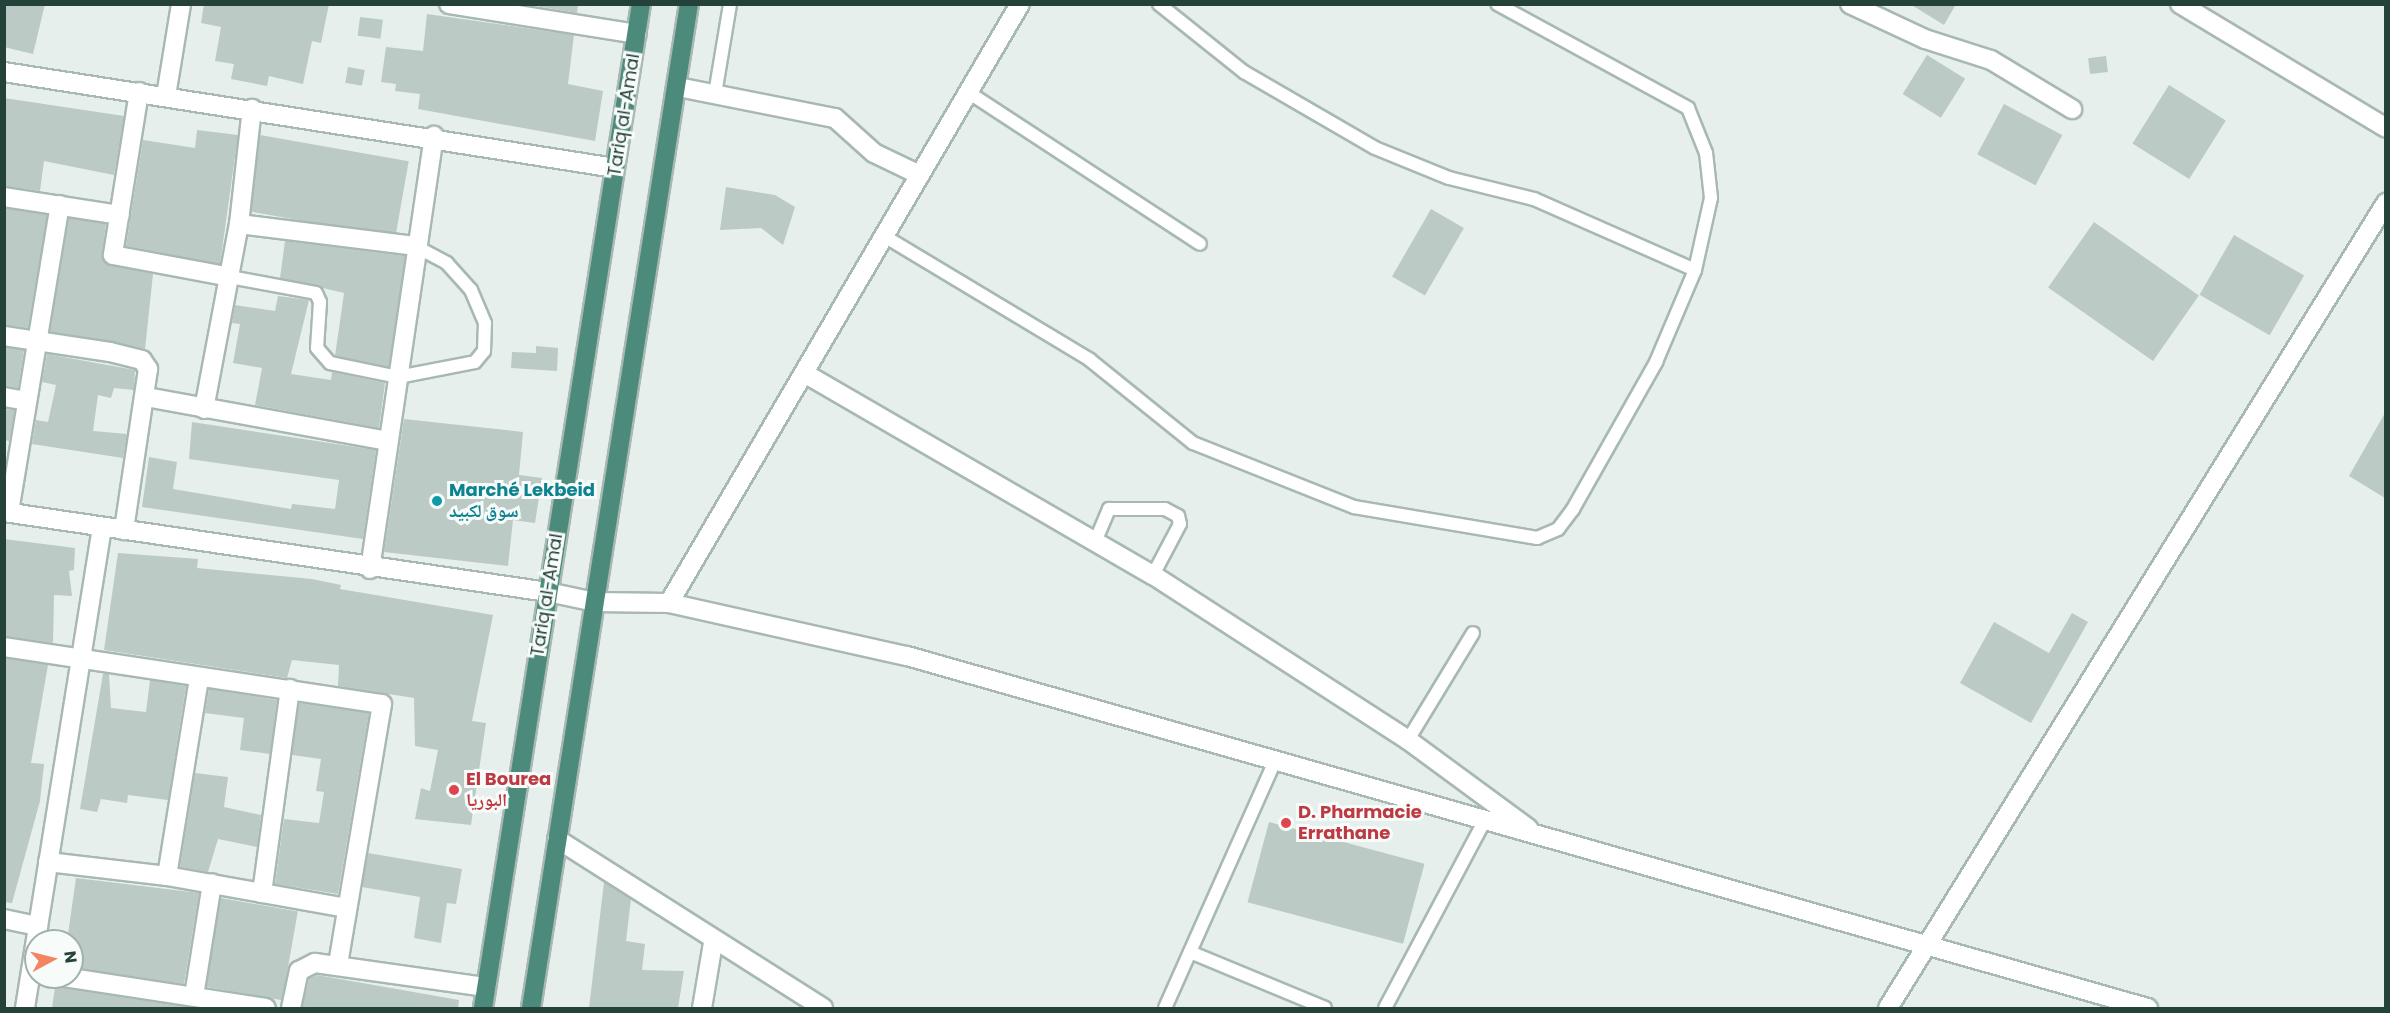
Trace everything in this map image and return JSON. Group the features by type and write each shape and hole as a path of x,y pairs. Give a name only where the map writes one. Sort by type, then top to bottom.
{"highway":[{"name":"Tariq al-Amal","path":"483,1008 641,4"},
{"path":"531,1008 678,87 689,4"}],"street":[{"path":"166,96 182,4"},
{"path":"448,4 491,8 637,34"},
{"path":"669,603 1020,4"},
{"path":"1850,4 1925,39 1991,60 2072,109"},
{"path":"2180,4 2385,129"},
{"path":"4,72 434,136 615,168"},
{"path":"678,87 835,118 874,153 920,175"},
{"path":"139,92 112,255 230,277"},
{"path":"204,409 239,224 252,109"},
{"path":"370,569 434,136"},
{"path":"4,197 120,215"},
{"path":"1888,1008 1928,946 2221,463 2385,203"},
{"path":"60,205 7,512 370,569 548,592 595,602 669,603 907,656 2148,1008"},
{"path":"239,224 416,246"},
{"path":"4,336 35,344 142,360 149,375 124,530"},
{"path":"804,373 1153,575 1408,740 1536,835"},
{"path":"4,397 27,401"},
{"path":"146,397 388,441"},
{"path":"38,929 102,527"},
{"path":"4,647 199,679 290,689 382,704 338,963"},
{"path":"167,876 199,679"},
{"path":"262,893 290,689"},
{"path":"557,839 713,943 823,1008"},
{"path":"48,862 167,876 347,908"},
{"path":"194,996 212,883"},
{"path":"4,919 38,926"},
{"path":"702,1008 713,943"},
{"path":"291,1008 299,971 315,963 338,963 486,987"},
{"path":"84,983 143,1000 194,996 266,1008"},
{"path":"25,1008 29,989"}],"lane":[{"path":"715,94 730,4"},
{"path":"1159,4 1244,72 1376,148 1449,178 1534,199 1695,270"},
{"path":"884,236 1090,360 1194,443 1354,507 1538,538 1558,529 1573,509 1656,362 1695,270 1711,198 1706,153 1688,108 1497,4"},
{"path":"968,93 1200,244"},
{"path":"230,277 315,293 320,302 317,348 323,357 398,377 475,362 484,351 486,323 471,290 447,263 416,246"},
{"path":"1095,542 1109,509 1165,509 1178,516 1180,524 1153,575"},
{"path":"1408,740 1473,633"},
{"path":"1165,1008 1275,761"},
{"path":"1384,1008 1485,820"},
{"path":"1190,952 1325,1008"}],"building":[{"path":"4,4 45,4 33,54 4,47"},
{"path":"204,4 329,4 321,43 312,41 303,84 269,76 267,86 231,79 234,64 215,61 221,27 201,23"},
{"path":"524,4 578,4 577,13"},
{"path":"1910,4 1956,4 1944,25"},
{"path":"427,14 574,35 568,84 603,91 595,141 418,109 420,94 395,91 396,84 381,82 386,47 423,51"},
{"path":"360,17 383,20 381,39 358,36"},
{"path":"1927,55 1965,79 1941,118 1903,94"},
{"path":"2106,56 2108,72 2090,74 2088,58"},
{"path":"348,67 365,70 362,86 345,83"},
{"path":"2169,85 2226,121 2189,179 2132,144"},
{"path":"4,98 124,116 114,175 44,161 40,191 4,186"},
{"path":"2004,104 2062,135 2036,185 1977,154"},
{"path":"197,130 238,135 220,264 126,246 143,140 195,148"},
{"path":"260,135 409,161 395,237 247,211"},
{"path":"726,187 775,195 795,207 783,245 761,228 720,230"},
{"path":"4,208 47,215 28,328 4,325"},
{"path":"1431,209 1464,228 1425,296 1392,277"},
{"path":"69,218 106,224 102,254 106,264 153,274 145,349 50,332"},
{"path":"2094,222 2199,295 2153,361 2048,288"},
{"path":"2234,235 2304,276 2270,335 2200,295"},
{"path":"285,241 405,256 389,367 335,356 344,293 280,278"},
{"path":"278,296 309,300 291,374 331,380 332,372 385,383 379,428 255,405 262,368 233,363 240,324 232,323 235,305 275,311"},
{"path":"536,346 558,348 557,371 511,368 512,352 536,353"},
{"path":"4,347 24,350 18,388 4,386"},
{"path":"47,354 135,370 134,390 114,388 111,398 98,395 93,431 127,434 123,458 32,444 36,420 48,422 56,385 42,382"},
{"path":"4,409 15,410 9,441 4,440"},
{"path":"2385,413 2385,498 2349,476"},
{"name":"Marché Lekbeid سوق لكبيد","path":"404,419 523,432 519,475 542,478 535,523 513,520 508,566 384,552"},
{"path":"192,422 376,450 363,539 142,507 149,457 177,462 173,489 291,509 292,504 335,509 339,480 189,459"},
{"path":"4,539 75,548 74,570 69,571 72,596 54,595 53,643 4,636"},
{"path":"118,553 198,559 197,568 312,579 341,585 340,589 493,615 472,721 486,723 471,825 415,819 421,788 430,791 438,750 415,746 414,698 338,686 339,665 292,660 287,678 104,650"},
{"path":"2072,613 2088,622 2031,723 1960,683 1994,622 2049,653"},
{"path":"4,658 48,665 31,763 44,764 40,801 12,903 4,902"},
{"path":"103,674 109,674 111,708 146,712 150,680 186,686 168,800 128,795 127,803 101,799 97,812 80,809"},
{"path":"209,689 277,700 270,754 240,750 244,718 205,713"},
{"path":"299,703 369,713 338,894 275,884 284,819 319,823 324,792 316,791 321,759 292,755"},
{"path":"195,773 228,777 224,807 261,815 257,847 218,839 208,872 180,867"},
{"path":"1269,822 1425,864 1403,944 1248,902"},
{"path":"368,853 462,869 456,904 447,903 441,943 414,938 420,897 362,887"},
{"path":"76,878 199,893 184,984 84,969 84,929 69,929"},
{"path":"604,882 631,899 626,941 645,944 642,970 684,971 678,1008 589,1008"},
{"path":"221,898 298,912 282,1000 205,987"},
{"path":"317,975 459,1000 458,1008 302,1008 309,979"},
{"path":"55,989 68,989 192,1008 52,1008"}],"place":[{"name":"Marché Lekbeid سوق لكبيد","path":"437,501"},
{"name":"El Bourea البوريا","path":"454,790"},
{"name":"D. Pharmacie Errathane","path":"1286,823"}]}
